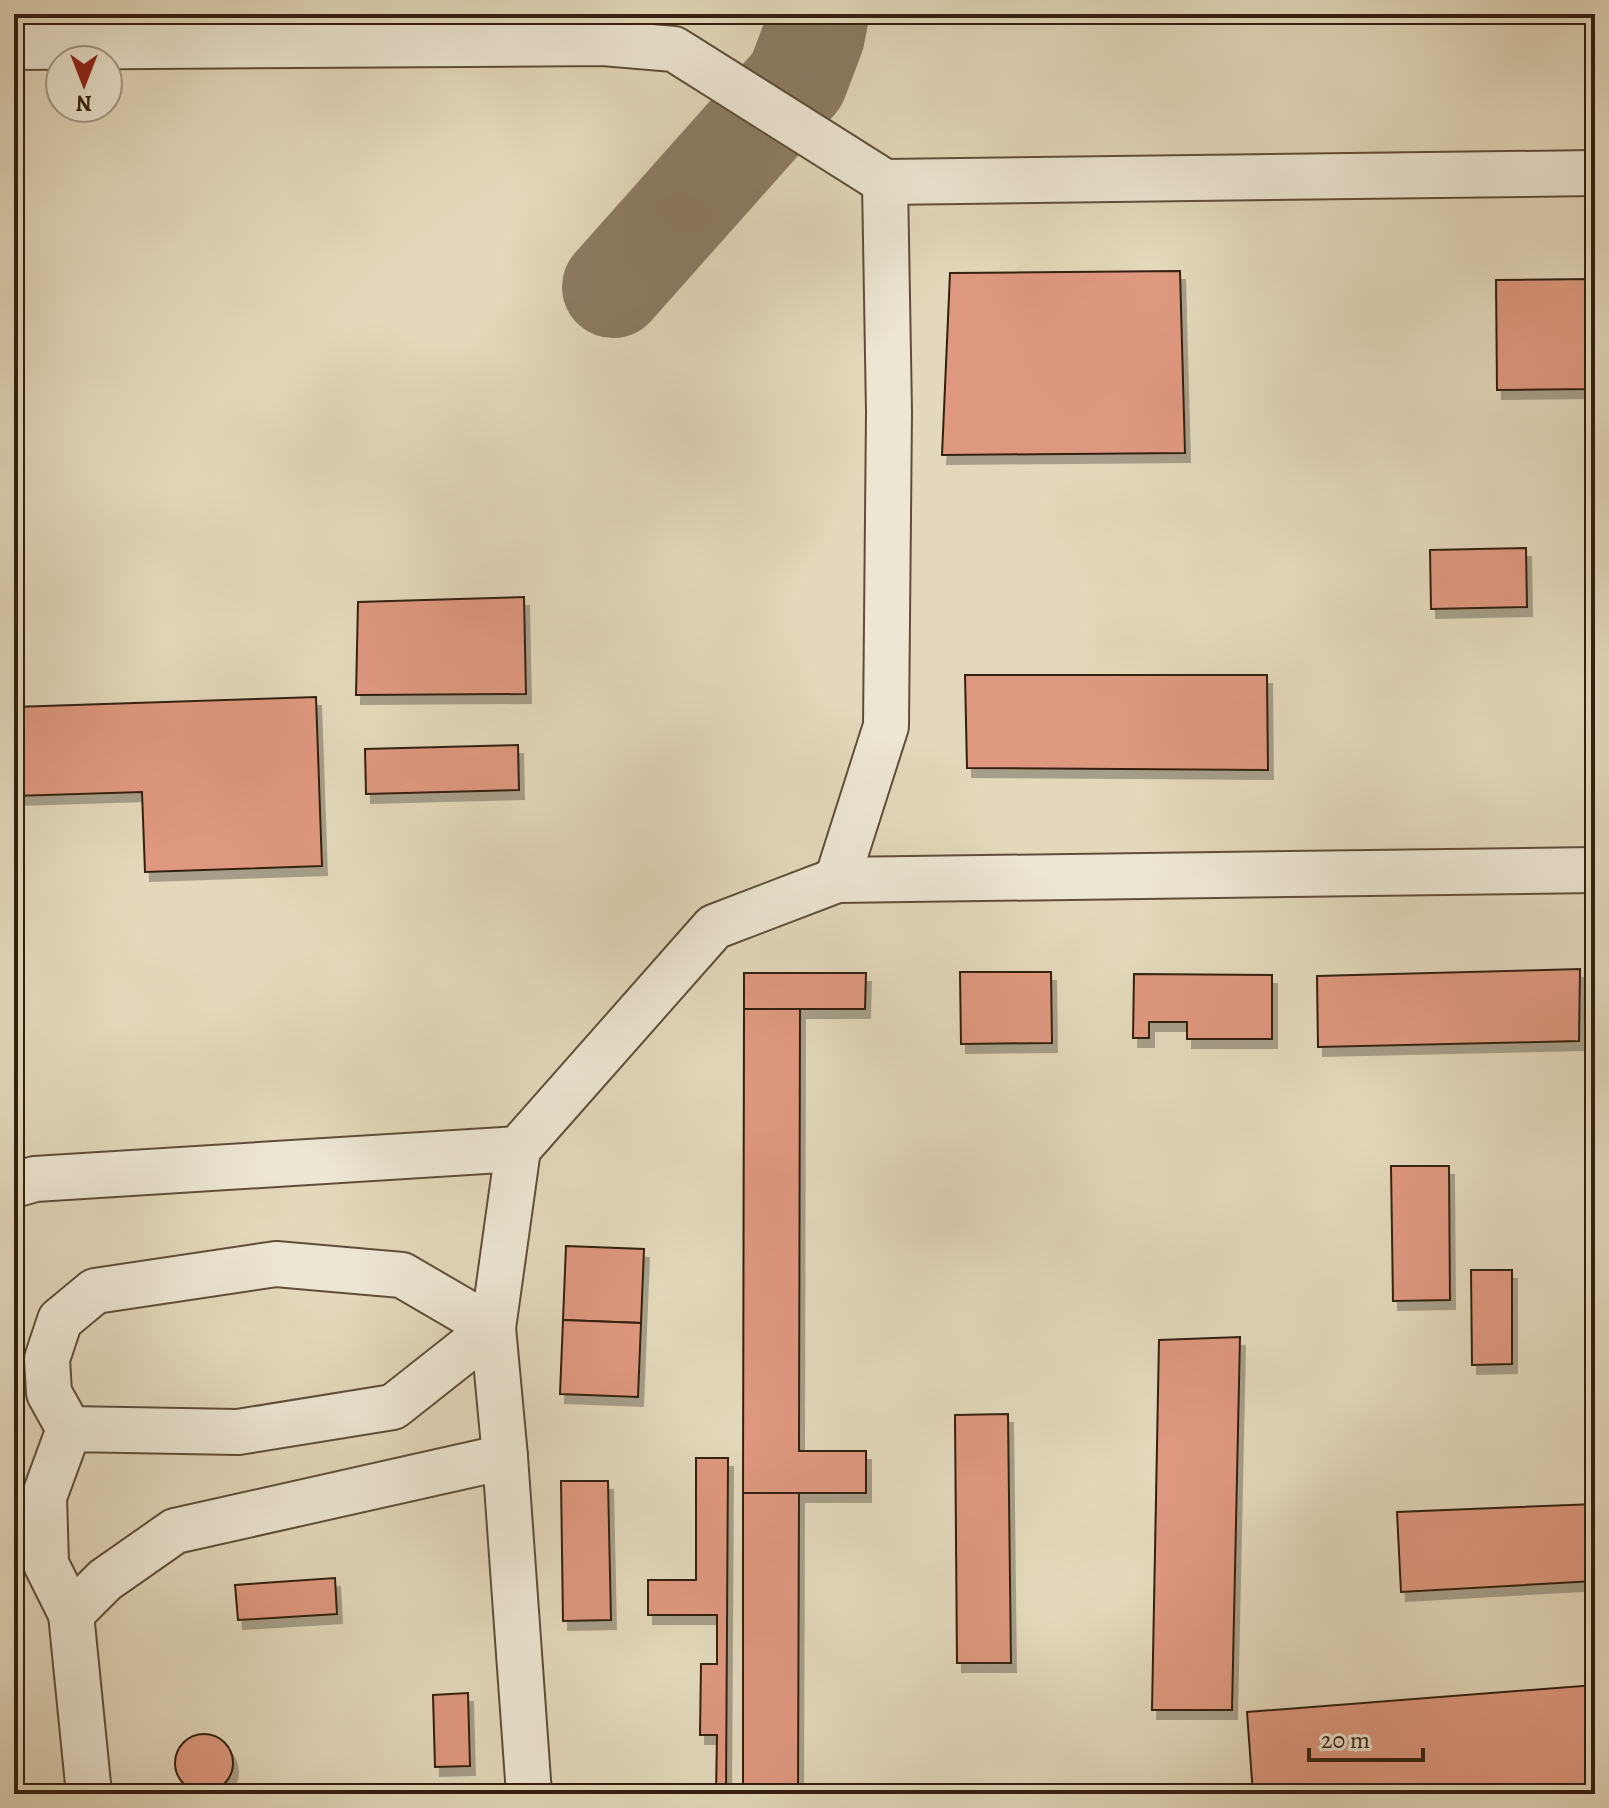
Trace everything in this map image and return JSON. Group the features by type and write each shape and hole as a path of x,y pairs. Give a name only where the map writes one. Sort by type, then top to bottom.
{"lane":[{"path":"14,47 603,29 674,49 885,182 1595,173"},
{"path":"837,880 886,726 889,412 885,182"},
{"path":"529,1794 493,1328 518,1149 714,927 837,880 1595,870"},
{"path":"14,1185 35,1179 518,1149"},
{"path":"89,1794 71,1614 46,1564 44,1497 69,1429 49,1393 47,1359 60,1320 95,1291 276,1264 402,1275 493,1328"},
{"path":"69,1429 238,1432 393,1407 493,1328"},
{"path":"71,1614 105,1580 175,1531 505,1457"}],"building":[{"path":"1180,271 1185,453 942,455 950,273"},
{"path":"1595,279 1595,389 1497,390 1496,280"},
{"path":"1526,548 1527,607 1431,609 1430,550"},
{"path":"524,597 526,694 356,695 358,602"},
{"path":"965,675 1267,675 1268,770 967,768"},
{"path":"316,697 322,866 145,872 142,792 14,796 14,707"},
{"path":"518,745 519,790 366,794 365,749"},
{"path":"1580,969 1579,1041 1318,1047 1317,976"},
{"path":"960,972 1051,972 1052,1043 961,1044"},
{"path":"744,973 866,973 865,1009 744,1009"},
{"path":"1134,974 1272,975 1272,1039 1187,1039 1187,1022 1149,1022 1149,1038 1133,1038"},
{"path":"744,1009 800,1009 799,1451 866,1451 866,1493 743,1493"},
{"path":"1391,1166 1449,1166 1450,1300 1393,1301"},
{"path":"566,1246 644,1249 641,1323 563,1320"},
{"path":"1471,1270 1512,1270 1512,1364 1472,1365"},
{"path":"563,1320 641,1323 638,1397 560,1394"},
{"path":"1240,1337 1232,1710 1152,1710 1159,1340"},
{"path":"1008,1414 1011,1663 957,1663 955,1415"},
{"path":"696,1458 728,1458 726,1794 716,1794 717,1735 700,1735 701,1664 717,1664 717,1615 648,1615 648,1580 696,1580"},
{"path":"561,1481 608,1481 611,1620 563,1621"},
{"path":"743,1493 799,1493 798,1794 743,1794"},
{"path":"1595,1504 1595,1581 1401,1592 1397,1512"},
{"path":"335,1578 337,1614 238,1620 235,1585"},
{"path":"1595,1685 1595,1788 1508,1794 1253,1794 1247,1712"},
{"path":"468,1693 470,1766 435,1767 433,1695"},
{"path":"204,1734 224,1743 233,1763 224,1783 204,1792 184,1783 175,1763 184,1743"}],"taxiway":[{"path":"613,287 797,80 814,35 818,14"}]}
